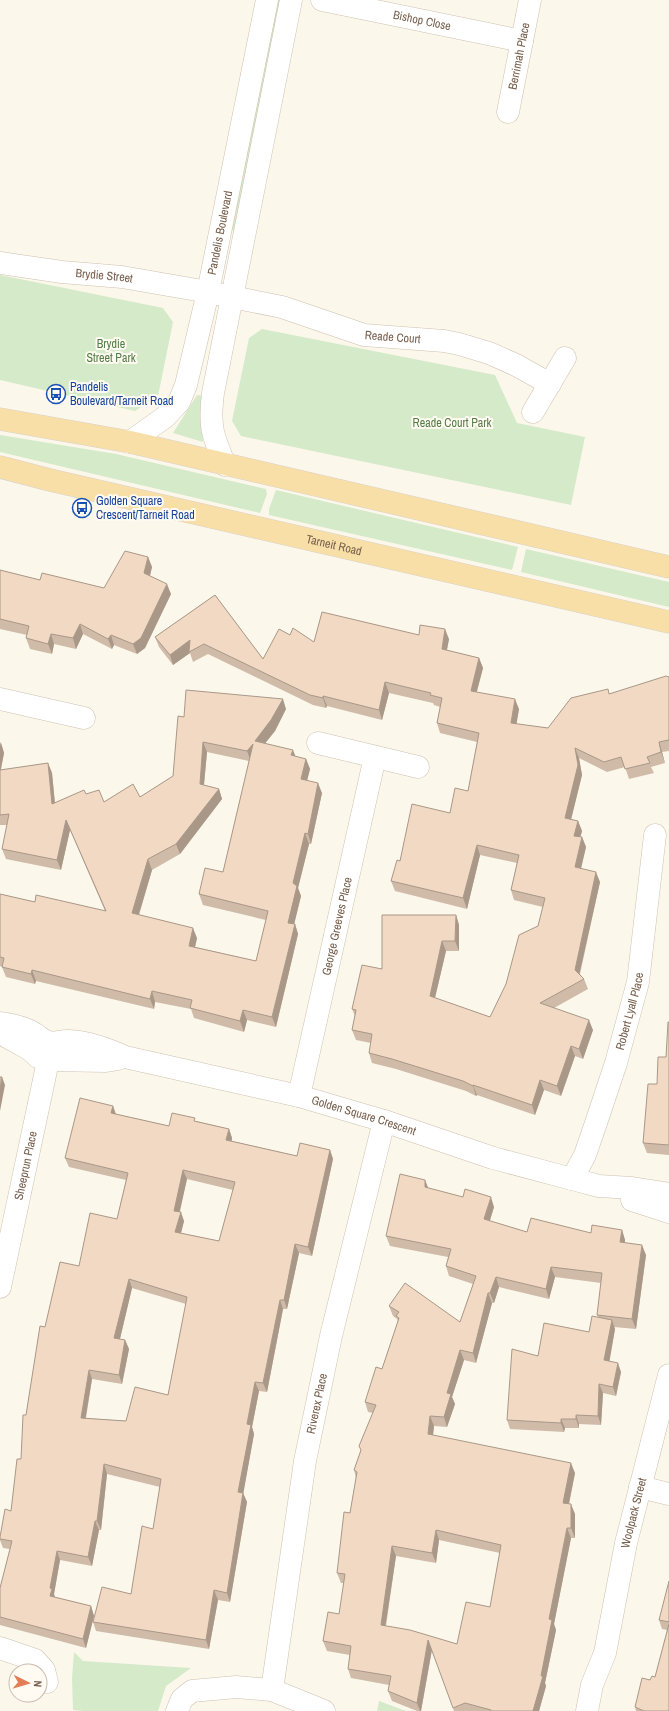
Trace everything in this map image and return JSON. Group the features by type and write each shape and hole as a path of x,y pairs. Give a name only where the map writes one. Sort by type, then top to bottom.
{"main road":[{"path":"0,419 130,442 669,567"},
{"name":"Tarneit Road","path":"0,467 50,480 669,622"}],"street":[{"name":"Pandelis Boulevard","path":"130,442 165,417 179,402 186,385 208,292 267,0"},
{"name":"Pandelis Boulevard","path":"225,465 212,435 211,421 213,393 291,0"},
{"name":"Bishop Close","path":"322,0 522,41"},
{"name":"Berrimah Place","path":"508,112 530,0"},
{"name":"Brydie Street","path":"0,263 62,272 122,276 232,296"},
{"name":"Reade Court","path":"232,296 282,307 364,335 444,341 459,344 489,353 550,384"},
{"path":"533,412 565,358"},
{"path":"0,699 84,718"},
{"path":"318,743 418,767"},
{"name":"George Greeves Place","path":"299,1096 375,756"},
{"name":"Robert Lyall Place","path":"572,1180 585,1154 616,1063 638,982 655,835"},
{"path":"0,1023 26,1029 36,1034 42,1040 49,1052 38,1056 29,1049 0,1033"},
{"name":"Golden Square Crescent","path":"49,1052 68,1040 78,1042 108,1050 125,1057 299,1096 384,1121 493,1158 572,1180 599,1186 632,1188 669,1194"},
{"name":"Sheeprun Place","path":"0,1287 49,1052"},
{"name":"Riverex Place","path":"272,1690 305,1461 331,1336 384,1121"},
{"name":"Golden Square Crescent","path":"599,1186 620,1196 669,1212"},
{"name":"Woolpack Street","path":"603,1711 606,1686 605,1653 616,1591 640,1486 669,1375"},
{"path":"640,1486 669,1494"},
{"path":"0,1648 35,1660 38,1663"},
{"name":"Woolpack Street","path":"588,1711 592,1685 605,1653"},
{"path":"176,1711 182,1699 192,1691 236,1687 272,1690 324,1711"}],"green space":[{"path":"274,0 285,0 238,231 228,230"},
{"name":"Brydie Street Park","path":"0,275 163,308 173,322 158,396 135,411 0,380"},
{"name":"Reade Court Park","path":"262,329 495,375 517,423 585,437 571,505 241,436 232,421 249,338"},
{"path":"197,395 204,396 201,417 203,442 173,433"},
{"path":"0,435 116,454 266,489 267,494 260,513 0,452"},
{"path":"276,490 518,547 512,570 269,515 269,509"},
{"path":"526,549 669,582 669,607 521,572"},
{"path":"74,1652 83,1661 191,1668 166,1686 158,1711 73,1710 72,1678"},
{"path":"379,1701 406,1711 377,1711"}],"building":[{"path":"125,551 148,557 144,573 167,584 141,638 133,644 111,635 108,639 80,624 73,638 51,634 48,644 26,638 29,626 0,619 0,570 40,580 42,573 104,588"},
{"path":"215,595 263,659 279,629 290,635 293,628 314,642 322,612 419,635 420,625 445,629 442,649 479,658 471,691 515,699 511,723 548,728 571,698 608,689 609,694 666,676 669,677 669,740 659,742 661,752 647,757 650,763 625,769 621,757 604,762 575,748 578,765 565,818 578,821 574,836 582,837 575,867 596,872 575,970 584,979 540,1003 589,1020 579,1049 571,1046 557,1086 540,1080 532,1105 473,1086 463,1081 369,1053 372,1034 352,1030 356,1010 352,1009 362,965 382,969 382,915 456,915 455,941 442,941 430,996 490,1017 506,984 519,935 538,926 545,898 511,890 519,855 477,845 463,898 391,881 397,860 400,861 412,804 450,813 455,788 468,791 479,733 437,723 442,698 430,695 431,693 385,682 379,710 323,696 323,698 310,695 204,644 189,652 190,640 170,655 155,637"},
{"path":"186,690 283,699 271,720 255,741 293,750 291,755 306,759 301,779 318,783 308,834 305,833 293,883 297,886 288,923 295,924 272,1017 243,1010 240,1021 190,1008 192,1000 152,991 150,999 32,970 31,974 2,967 4,958 0,957 0,894 35,902 36,895 106,911 66,820 57,860 2,849 9,814 0,815 0,770 48,763 52,804 84,790 86,794 99,790 104,802 133,784 140,797 173,776 178,716 184,717","holes":["203,742 247,751 253,744 223,872 205,868 199,894 268,911 256,961 189,946 193,928 132,913 148,859 176,844 219,789 200,784"]},
{"path":"668,1022 669,1145 643,1143 648,1084 657,1084 658,1057 666,1057"},
{"path":"0,1077 2,1077 0,1089"},
{"path":"80,1098 113,1106 111,1113 169,1126 172,1113 195,1118 194,1121 229,1129 226,1140 297,1156 300,1143 330,1150 308,1247 295,1244 284,1300 280,1300 263,1383 255,1382 247,1424 251,1425 238,1492 243,1493 227,1593 214,1590 206,1640 93,1622 102,1587 131,1594 142,1526 153,1529 161,1479 104,1464 97,1521 95,1521 88,1557 57,1551 50,1588 52,1589 50,1596 91,1606 83,1639 0,1617 0,1588 12,1541 0,1539 0,1537 5,1509 11,1511 17,1459 21,1459 23,1415 26,1415 40,1326 45,1327 60,1262 79,1266 90,1213 117,1219 128,1173 65,1158","holes":["183,1170 235,1182 219,1241 175,1232 181,1212 174,1211","129,1279 187,1297 168,1395 135,1387 126,1421 81,1418 89,1370 119,1375 125,1340 114,1338"]},
{"path":"400,1174 425,1180 425,1187 463,1197 465,1189 491,1197 484,1219 527,1232 531,1218 591,1233 592,1225 622,1230 620,1242 642,1245 632,1319 597,1315 602,1273 551,1267 546,1289 496,1277 490,1293 488,1293 473,1353 460,1350 447,1393 451,1394 444,1417 430,1416 428,1434 571,1463 563,1503 571,1504 571,1528 567,1528 549,1619 552,1620 541,1676 543,1676 533,1711 491,1711 465,1703 453,1708 428,1640 417,1703 388,1691 391,1676 348,1669 351,1646 323,1641 328,1612 339,1614 345,1574 337,1573 344,1512 350,1513 357,1472 354,1470 361,1450 359,1446 376,1405 365,1402 376,1367 382,1369 399,1318 396,1316 399,1312 389,1306 405,1283 460,1322 476,1276 446,1266 451,1249 386,1236","holes":["436,1530 501,1545 490,1607 466,1602 457,1644 410,1630 381,1625 392,1546 432,1553"]},
{"path":"592,1316 612,1320 604,1360 618,1363 613,1387 599,1384 598,1416 576,1415 576,1419 561,1419 561,1423 507,1420 512,1349 538,1356 544,1323 589,1332"},
{"path":"669,1581 669,1622 659,1620"},
{"path":"669,1624 669,1711 644,1711 635,1707 642,1678 650,1680 652,1676 655,1677"}],"place":[{"name":"Pandelis Boulevard/Tarneit Road","path":"56,394"},
{"name":"Golden Square Crescent/Tarneit Road","path":"82,508"}]}
